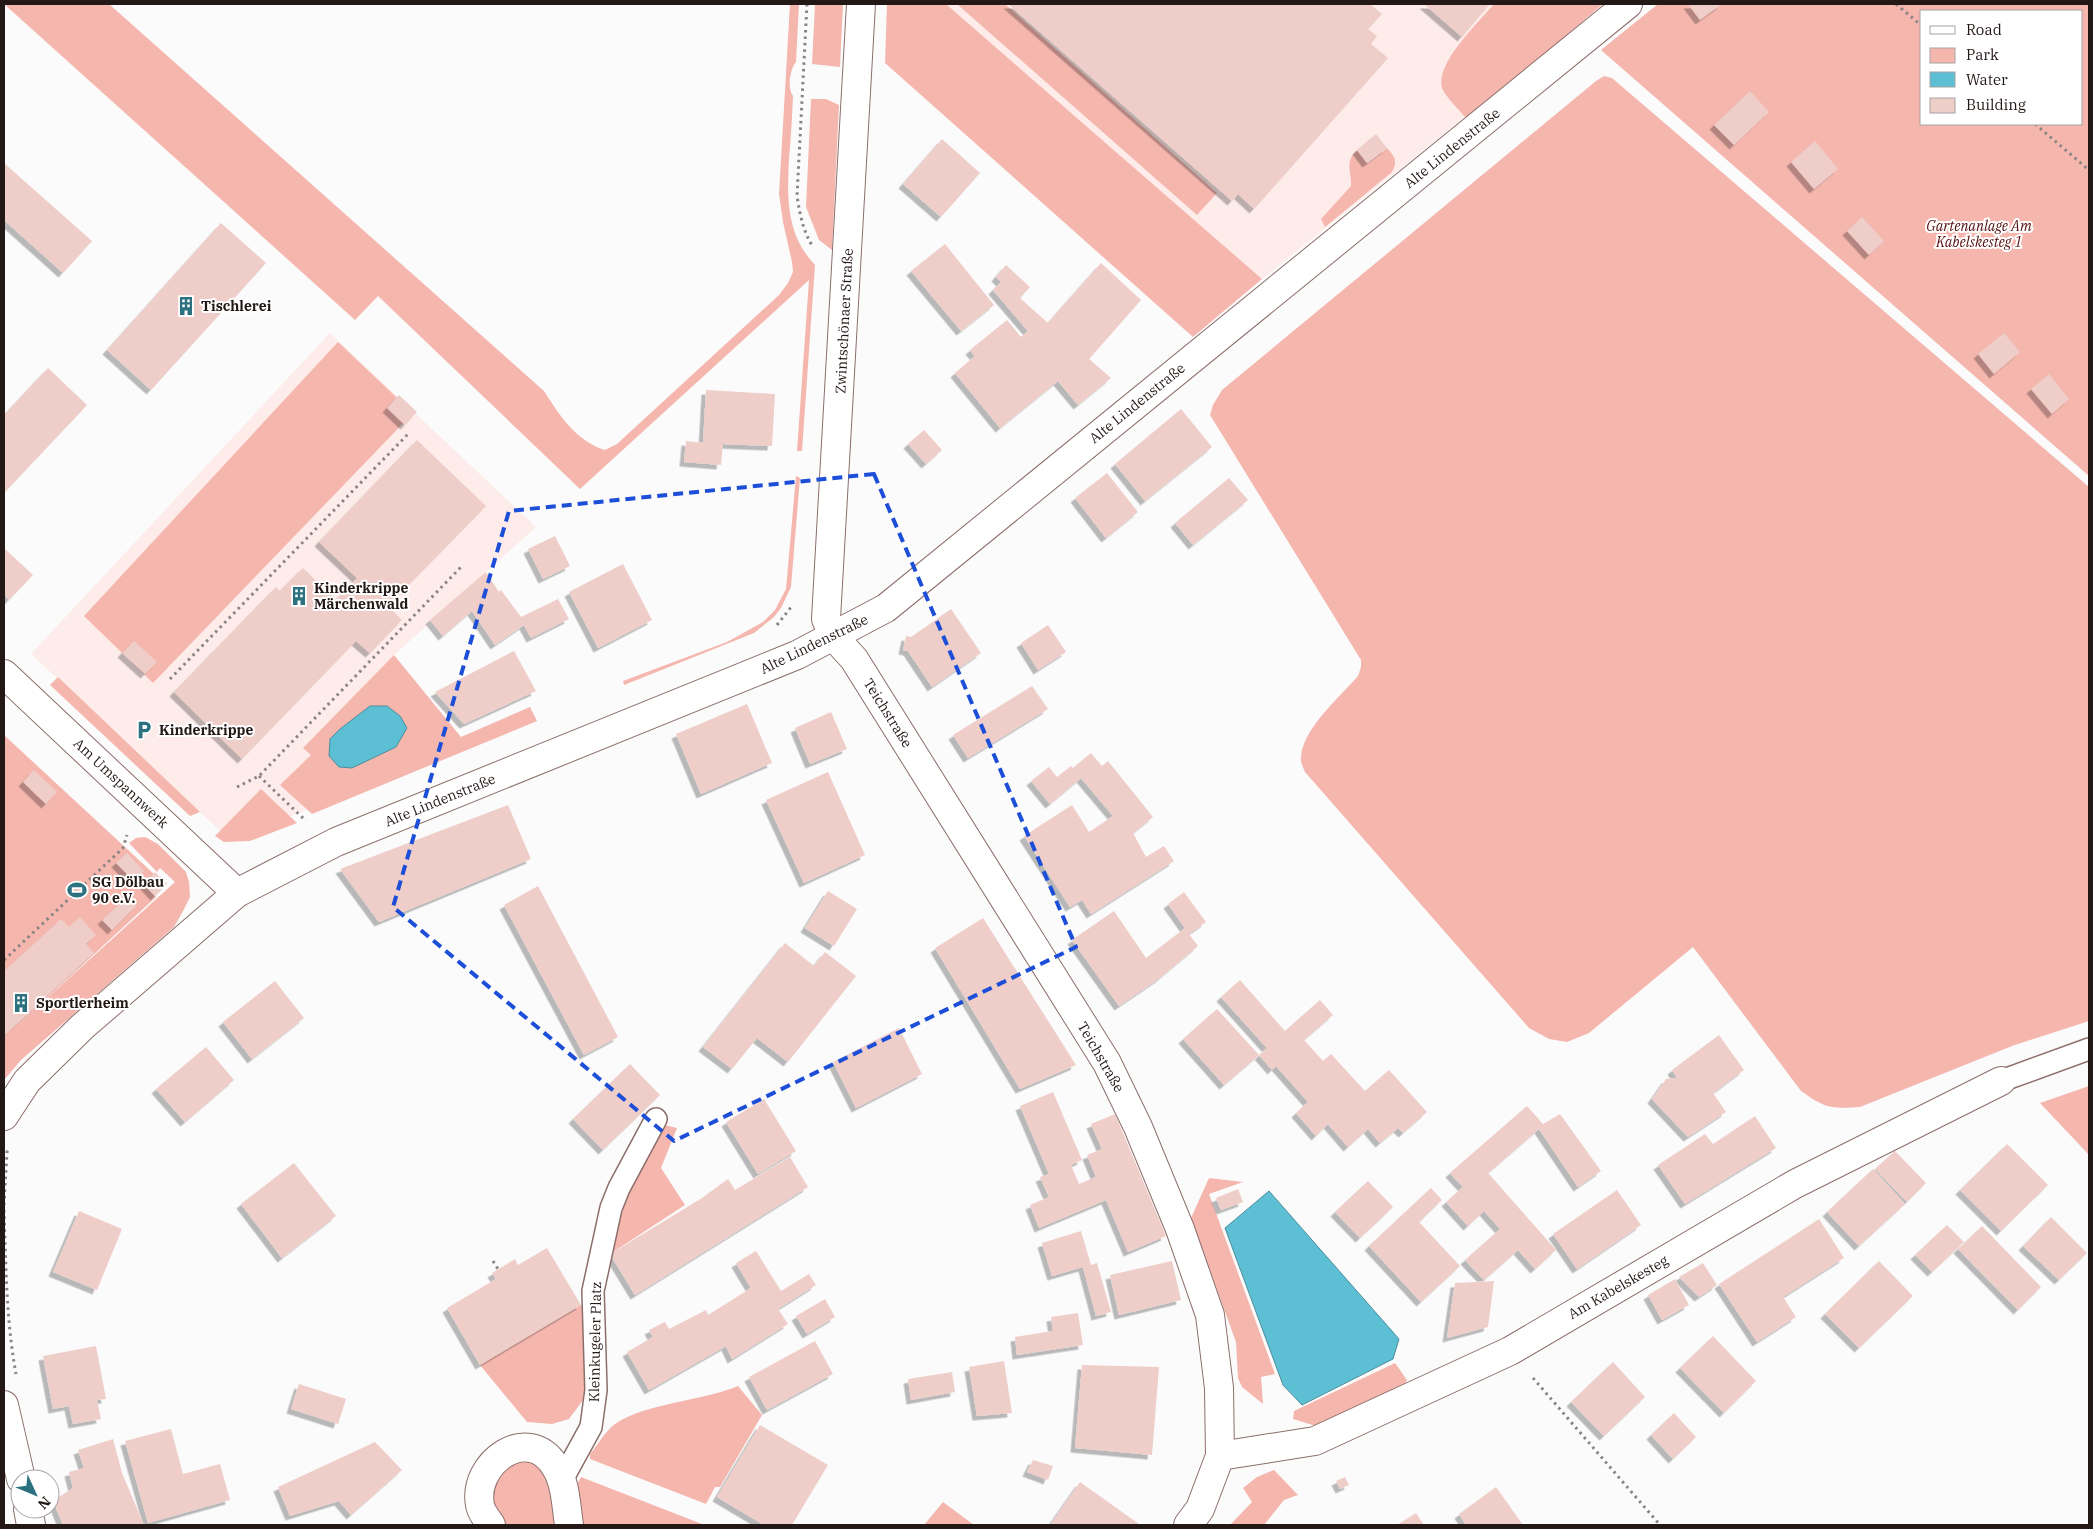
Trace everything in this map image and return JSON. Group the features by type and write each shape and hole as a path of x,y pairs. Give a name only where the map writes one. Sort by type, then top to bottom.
{"street":[{"name":"Zwintschönaer Straße","path":"833,636 826,619 861,4"},
{"name":"Alte Lindenstraße","path":"4,1116 28,1081 82,1027 238,893 322,849 797,655 886,608 1628,4"},
{"name":"Teichstraße","path":"833,636 854,659 1107,1063 1138,1127 1180,1229 1210,1314 1219,1388 1220,1456 1200,1509 1188,1525"},
{"name":"Am Umspannwerk","path":"4,674 238,893"},
{"name":"Am Kabelskesteg","path":"1220,1456 1315,1441 1510,1350 1795,1184 2001,1081"},
{"path":"4,1405 19,1469"},
{"path":"491,1525 480,1506 483,1476 494,1461 505,1451 525,1447 541,1451 554,1464 562,1480 569,1525"}],"lane":[{"path":"2001,1081 2089,1049"},
{"name":"Kleinkugeler Platz","path":"562,1480 591,1427 596,1390 593,1291 611,1208 619,1188 656,1119"}],"path":[{"path":"1896,4 1920,24"},
{"path":"2036,125 2089,170"},
{"path":"170,679 409,433"},
{"path":"237,787 259,776 460,567"},
{"path":"259,776 311,825 322,849"},
{"path":"4,960 122,848 128,831"},
{"path":"4,1205 7,1152 12,1144"},
{"path":"4,1210 8,1306 18,1382"},
{"path":"493,1260 498,1269"},
{"path":"1510,1350 1660,1525"}],"highlighted area":[{"path":"874,474 1076,947 674,1141 393,907 509,511"}],"shaded area":[{"path":"946,4 1569,4 1587,19 1262,279"},
{"path":"330,333 536,527 394,655 291,787 306,810 231,841 31,654"}],"green space":[{"path":"4,4 109,4 544,391 556,410 577,434 605,450 617,444 779,295 793,272 779,194 790,4 799,4 796,62 790,79 790,88 793,96 788,188 790,215 798,241 815,265 802,451 797,451 809,280 580,489 378,296 355,320"},
{"path":"815,4 843,4 840,67 812,64"},
{"path":"887,4 946,4 1262,279 1193,337 885,63"},
{"path":"957,4 1005,4 1217,193 1197,215"},
{"path":"1494,4 1603,4 1467,119 1442,88 1442,78 1451,55"},
{"name":"Gartenanlage Am Kabelskesteg 1","path":"1658,4 2089,4 2089,476 1601,50"},
{"path":"1604,76 1612,78 2089,487 2089,1021 2012,1046 1860,1107 1842,1108 1828,1106 1801,1091 1693,947 1589,1033 1567,1042 1549,1039 1529,1028 1305,772 1301,759 1303,746 1308,735 1315,724 1358,676 1361,660 1210,415 1213,405 1222,390"},
{"path":"811,99 826,99 839,105 832,250 819,240 806,207"},
{"path":"1387,148 1395,159 1392,172 1325,227 1321,219 1351,186 1350,163 1353,154 1357,150 1368,163"},
{"path":"338,342 413,413 153,683 84,616"},
{"path":"796,476 800,478 791,587 781,608 774,617 754,633 624,685 623,681 727,642 763,622 775,610 786,589"},
{"path":"394,655 461,737 530,707 537,721 312,814 280,785 311,755 303,748"},
{"path":"58,677 200,812 190,816 50,685"},
{"name":"SG Dölbau 90 e.V.","path":"4,735 154,874 143,884 156,897 13,1029 175,882 160,868 157,872 129,843 136,838 145,837 158,844 186,872 190,897 174,927 21,1060 4,1080"},
{"path":"261,789 297,823 250,841 224,842 215,836"},
{"path":"2089,1086 2089,1155 2040,1103"},
{"path":"664,1125 677,1128 661,1168 685,1205 610,1254 628,1192"},
{"path":"1209,1178 1243,1182 1209,1194 1275,1374 1261,1377 1263,1404 1242,1387 1238,1378 1236,1342 1191,1218"},
{"path":"581,1305 589,1313 589,1392 569,1419 552,1424 527,1422 480,1365"},
{"path":"1395,1363 1407,1380 1404,1386 1316,1426 1293,1419 1294,1411"},
{"path":"738,1386 762,1415 720,1487 715,1487 706,1504 590,1459 590,1454 608,1430 627,1417 642,1411"},
{"path":"523,1458 541,1470 546,1477 551,1494 554,1525 506,1525 493,1506 491,1488 496,1472"},
{"path":"1274,1470 1298,1495 1284,1500 1264,1525 1230,1525 1252,1502 1243,1488 1257,1477"},
{"path":"581,1477 702,1524 580,1525 576,1486"},
{"path":"943,1502 974,1525 924,1525"}],"water":[{"path":"370,706 387,706 400,716 407,728 396,747 352,768 339,767 329,756 330,739"},
{"path":"1269,1191 1399,1339 1393,1359 1302,1405 1283,1385 1225,1228"}],"building":[{"path":"1008,4 1370,4 1382,14 1368,29 1377,36 1371,44 1388,58 1254,209 1238,194 1232,201"},
{"path":"1424,4 1490,4 1462,37"},
{"path":"1688,4 1722,4 1700,20"},
{"path":"1750,91 1769,112 1734,145 1714,125"},
{"path":"1376,134 1387,148 1367,163 1357,150"},
{"path":"942,139 980,173 941,217 903,184"},
{"path":"1815,141 1838,169 1814,189 1791,162"},
{"path":"4,163 92,241 63,273 4,220"},
{"path":"1862,217 1884,241 1869,255 1847,231"},
{"name":"Tischlerei","path":"221,223 266,263 151,390 107,350"},
{"path":"945,244 994,305 961,331 911,271"},
{"path":"1101,263 1141,300 1089,359 1111,378 1078,405 1058,381 1000,428 955,373 975,356 970,350 1007,320 1021,337 1028,331 993,290 1001,282 996,277 1006,265 1030,287 1020,298 1048,323"},
{"path":"2004,333 2020,352 1994,374 1978,354"},
{"path":"48,368 87,405 4,493 4,415"},
{"path":"2049,374 2069,399 2052,414 2031,389"},
{"path":"706,390 775,394 772,446 723,444 721,465 684,462 686,441 703,443"},
{"path":"399,395 417,412 405,425 387,408"},
{"path":"1181,409 1212,447 1145,501 1115,464"},
{"path":"924,430 942,450 926,464 908,444"},
{"name":"Kinderkrippe Märchenwald","path":"417,440 486,506 388,606 402,620 370,653 356,641 242,759 174,692 276,587 280,591 303,568 336,600 357,578 319,542"},
{"path":"1107,473 1138,512 1106,538 1075,498"},
{"path":"1229,478 1248,500 1193,545 1175,523"},
{"path":"555,536 570,566 543,579 528,549"},
{"path":"4,548 33,575 9,600 4,594"},
{"path":"623,564 652,620 598,648 569,592"},
{"path":"486,572 499,592 501,590 521,617 558,599 569,619 531,638 524,625 495,645 472,611 443,636 430,620"},
{"path":"951,609 981,653 932,687 908,651 903,650 906,636 911,637"},
{"path":"1048,625 1066,652 1038,670 1021,643"},
{"path":"134,641 157,662 145,674 122,653"},
{"path":"514,651 536,691 464,724 435,692"},
{"path":"1032,686 1048,709 968,758 953,735"},
{"path":"747,704 772,763 701,794 676,734"},
{"path":"831,712 847,749 810,764 795,728"},
{"path":"1091,753 1102,766 1108,761 1153,817 1133,833 1146,857 1164,846 1174,861 1091,914 1082,900 1070,907 1024,836 1072,805 1089,832 1113,816 1081,778 1050,804 1031,781 1049,767 1057,777 1071,766 1073,768"},
{"path":"34,770 57,792 46,804 23,782"},
{"path":"828,772 865,855 804,883 766,800"},
{"path":"508,805 531,859 379,922 340,869"},
{"path":"127,853 144,871 134,881 116,863"},
{"path":"155,872 167,884 155,896 144,884"},
{"path":"538,886 618,1037 584,1055 504,905"},
{"path":"828,891 857,909 834,946 805,928"},
{"path":"1184,892 1206,922 1189,934 1198,946 1160,978 1119,1006 1072,940 1114,911 1146,958 1185,928 1168,904"},
{"path":"127,897 136,906 112,930 102,920"},
{"name":"Sportlerheim","path":"80,917 96,935 86,944 94,953 4,1036 4,971 61,919 69,927"},
{"path":"983,918 1076,1065 1020,1089 935,948"},
{"path":"785,943 814,966 825,952 856,976 788,1062 757,1038 732,1069 703,1047"},
{"path":"1240,980 1285,1031 1320,1000 1333,1015 1304,1040 1323,1061 1331,1054 1365,1091 1389,1070 1427,1112 1403,1133 1398,1128 1380,1143 1368,1129 1348,1147 1328,1124 1316,1136 1296,1113 1308,1102 1276,1066 1272,1070 1259,1055 1267,1048 1221,997"},
{"path":"275,981 304,1018 252,1059 223,1022"},
{"path":"1217,1009 1259,1055 1224,1085 1183,1039"},
{"path":"899,1028 922,1074 856,1108 833,1062"},
{"path":"1719,1035 1744,1070 1713,1093 1726,1112 1688,1137 1652,1099 1666,1079 1677,1078 1672,1070"},
{"path":"206,1047 234,1080 185,1122 156,1089"},
{"path":"630,1064 660,1095 603,1150 573,1119"},
{"path":"1053,1092 1082,1160 1071,1165 1079,1184 1096,1177 1087,1155 1102,1149 1091,1124 1115,1114 1166,1236 1128,1252 1106,1200 1039,1228 1030,1205 1049,1197 1040,1177 1049,1174 1020,1106"},
{"path":"764,1099 796,1151 758,1174 726,1122"},
{"path":"1527,1106 1543,1124 1560,1114 1601,1171 1578,1187 1539,1129 1488,1173 1556,1250 1535,1269 1518,1250 1484,1280 1465,1260 1500,1229 1484,1211 1468,1226 1446,1202 1463,1187 1450,1173"},
{"path":"1755,1116 1776,1148 1685,1204 1658,1165 1705,1134 1713,1144"},
{"path":"2007,1144 2048,1185 2001,1231 1960,1190"},
{"path":"1895,1151 1926,1183 1907,1202 1875,1169"},
{"path":"790,1157 808,1187 635,1295 610,1254 702,1198 728,1179 735,1190"},
{"path":"294,1163 336,1216 282,1258 241,1204"},
{"path":"1873,1169 1905,1204 1859,1246 1827,1212"},
{"path":"1368,1181 1393,1207 1360,1238 1335,1212"},
{"path":"1431,1188 1442,1200 1419,1222 1460,1266 1421,1302 1369,1246"},
{"path":"1238,1189 1243,1202 1221,1210 1216,1198"},
{"path":"1617,1190 1641,1225 1577,1269 1553,1234"},
{"path":"79,1211 122,1229 97,1290 53,1272"},
{"path":"2051,1217 2087,1253 2059,1280 2023,1246"},
{"path":"1819,1219 1844,1258 1783,1297 1796,1317 1757,1342 1719,1284"},
{"path":"1947,1225 1964,1242 1932,1272 1915,1255"},
{"path":"1982,1226 2041,1287 2018,1310 1958,1249"},
{"path":"1081,1231 1091,1265 1097,1263 1111,1312 1096,1316 1083,1267 1052,1276 1042,1243"},
{"path":"547,1248 581,1305 480,1365 447,1308 496,1279 492,1273 515,1259 518,1265"},
{"path":"756,1251 781,1291 809,1274 816,1285 778,1309 788,1324 732,1359 726,1346 649,1390 627,1352 653,1337 649,1330 665,1322 669,1329 706,1310 708,1315 751,1288 736,1263"},
{"path":"1172,1261 1181,1300 1119,1315 1110,1275"},
{"path":"1879,1261 1913,1296 1859,1348 1825,1314"},
{"path":"1703,1263 1717,1285 1699,1297 1679,1277"},
{"path":"1675,1279 1689,1305 1662,1320 1648,1295"},
{"path":"1494,1281 1488,1327 1447,1338 1455,1283"},
{"path":"825,1299 835,1317 807,1334 796,1316"},
{"path":"1078,1313 1083,1345 1017,1355 1015,1337 1053,1331 1051,1317"},
{"path":"1713,1336 1756,1381 1724,1413 1680,1368"},
{"path":"815,1341 833,1374 767,1410 749,1377"},
{"path":"96,1346 106,1399 97,1400 101,1419 73,1424 69,1406 53,1409 43,1356"},
{"path":"1004,1361 1012,1413 977,1416 969,1367"},
{"path":"1613,1362 1645,1397 1604,1436 1571,1402"},
{"path":"1082,1365 1159,1367 1152,1455 1075,1448"},
{"path":"952,1372 955,1392 911,1400 908,1379"},
{"path":"299,1384 346,1399 338,1424 291,1409"},
{"path":"1674,1413 1696,1437 1673,1459 1651,1435"},
{"path":"760,1425 828,1465 792,1525 764,1525 717,1497"},
{"path":"171,1429 183,1474 220,1464 230,1500 148,1523 125,1441"},
{"path":"113,1439 122,1473 144,1525 63,1525 60,1518 60,1496 73,1488 69,1472 84,1468 78,1450"},
{"path":"375,1442 402,1470 351,1515 339,1501 290,1516 278,1487"},
{"path":"1033,1460 1053,1466 1048,1480 1027,1472"},
{"path":"1345,1477 1349,1485 1340,1489 1336,1481"},
{"path":"1080,1482 1139,1524 1050,1525"},
{"path":"1496,1487 1523,1525 1466,1525 1459,1514"},
{"path":"1416,1513 1424,1525 1397,1525"}],"place":[{"name":"Tischlerei","path":"186,306"},
{"name":"Kinderkrippe Märchenwald","path":"299,596"},
{"name":"Kinderkrippe","path":"144,730"},
{"name":"SG Dölbau 90 e.V.","path":"77,890"},
{"name":"Sportlerheim","path":"21,1003"}]}
